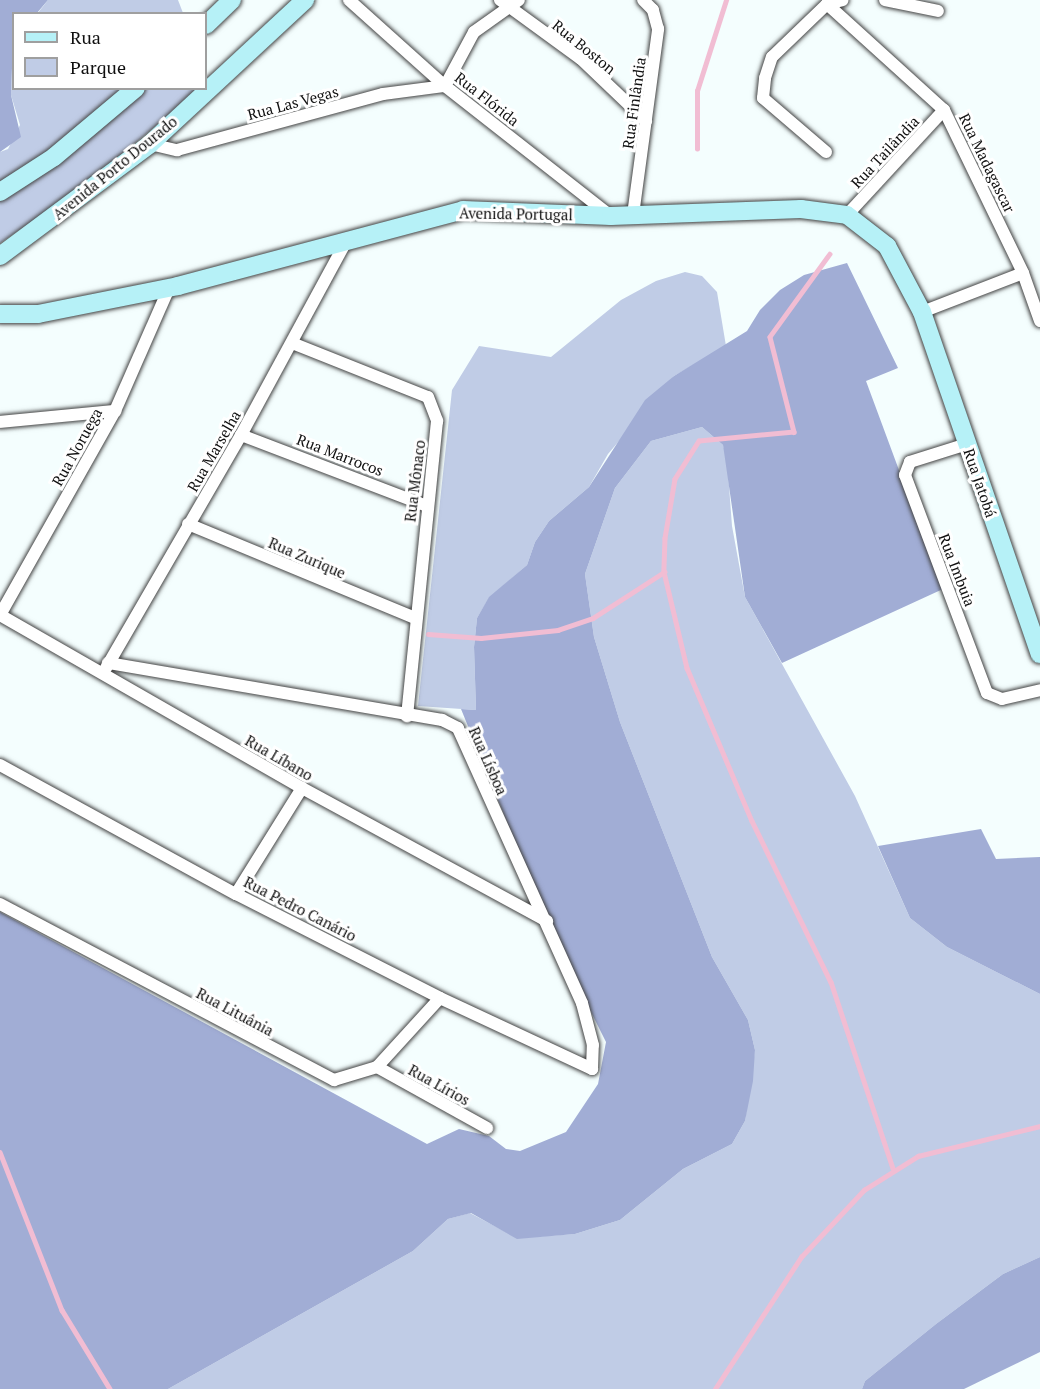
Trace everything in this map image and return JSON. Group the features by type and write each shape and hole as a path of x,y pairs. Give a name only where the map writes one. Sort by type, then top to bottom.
{"street":[{"path":"207,23 232,0"},
{"name":"Avenida Porto Dourado","path":"0,256 150,144 305,0"},
{"name":"Rua Flórida","path":"349,0 445,86 611,216"},
{"path":"445,86 474,32 503,3 519,0"},
{"name":"Rua Finlândia","path":"633,215 658,29 653,10 643,0"},
{"path":"826,152 763,98 771,57 827,4 843,0"},
{"path":"885,0 938,11"},
{"name":"Rua Boston","path":"503,3 581,59 646,121"},
{"name":"Rua Madagascar","path":"827,4 944,110 1023,273 1040,321"},
{"name":"Rua Las Vegas","path":"150,144 177,150 383,94 445,86"},
{"path":"0,192 54,157 134,90"},
{"name":"Rua Tailândia","path":"847,215 944,110"},
{"name":"Avenida Portugal","path":"0,314 38,314 169,288 463,210 611,216 801,209 847,215"},
{"path":"847,215 887,246 922,312 1023,273"},
{"name":"Rua Marselha","path":"106,669 241,435 347,240"},
{"name":"Rua Noruega","path":"0,615 115,411 169,288"},
{"name":"Rua Jatobá","path":"922,312 1040,654"},
{"name":"Rua Mônaco","path":"292,343 428,397 437,421 415,618 407,716"},
{"path":"1,423 115,411"},
{"name":"Rua Marrocos","path":"241,435 427,506"},
{"name":"Rua Imbuia","path":"967,444 910,462 905,475 987,693 1002,699 1040,690"},
{"name":"Rua Zurique","path":"188,524 415,618"},
{"name":"Rua Líbano","path":"0,615 106,669 302,788 547,921"},
{"name":"Rua Lísboa","path":"106,669 442,720 458,728 547,921 582,1003 593,1046 592,1069"},
{"name":"Rua Pedro Canário","path":"0,765 237,894 440,998 592,1069"},
{"path":"237,894 302,788"},
{"name":"Rua Lituânia","path":"0,904 327,1078 343,1080 377,1067 440,998"},
{"name":"Rua Lírios","path":"377,1067 487,1128"}],"green space":[{"path":"48,0 178,0 183,12 39,12"},
{"path":"12,70 12,90 199,90 76,192 0,243 0,152 8,149 20,125 11,95"},
{"path":"685,272 702,276 717,292 726,346 674,376 608,454 589,487 549,521 535,542 527,565 489,598 477,618 474,647 476,710 418,706 452,390 479,346 551,357 621,300 656,281"},
{"path":"702,427 723,445 727,459 732,526 745,597 855,796 910,918 947,947 1040,994 1040,1257 1003,1274 865,1381 862,1389 168,1389 413,1251 448,1219 470,1213 517,1238 575,1234 620,1220 683,1169 732,1144 745,1121 755,1050 748,1020 712,957 620,722 594,637 585,574 615,488 651,441"}],"shaded area":[{"path":"0,0 48,0 38,12 12,12 11,95 21,137 0,152"},
{"path":"847,263 898,368 866,381 943,589 782,663 745,597 723,445 702,427 651,441 615,488 585,574 594,637 620,722 712,957 748,1020 755,1050 753,1081 745,1121 732,1144 683,1169 620,1220 575,1234 517,1239 471,1213 448,1219 413,1251 168,1389 0,1389 0,912 427,1144 459,1129 489,1136 506,1149 520,1151 566,1132 598,1084 606,1042 555,940 461,709 476,710 474,647 477,618 489,597 527,565 535,542 549,521 589,487 645,400 674,376 747,331 760,310 780,290 804,275"},
{"path":"981,829 996,859 1040,857 1040,994 947,947 910,918 878,846"},
{"path":"1040,1257 1040,1352 964,1389 862,1389 865,1381 1003,1274"}],"waterway":[{"path":"697,149 697,91 726,0"},
{"path":"830,254 770,337 794,432 699,441 675,479 665,538 664,572 687,668 752,821 831,982 893,1168"},
{"path":"428,634 481,638 558,630 593,618 664,572"},
{"path":"715,1389 801,1257 864,1190 918,1156 1040,1126"},
{"path":"0,1152 62,1310 110,1389"}]}
